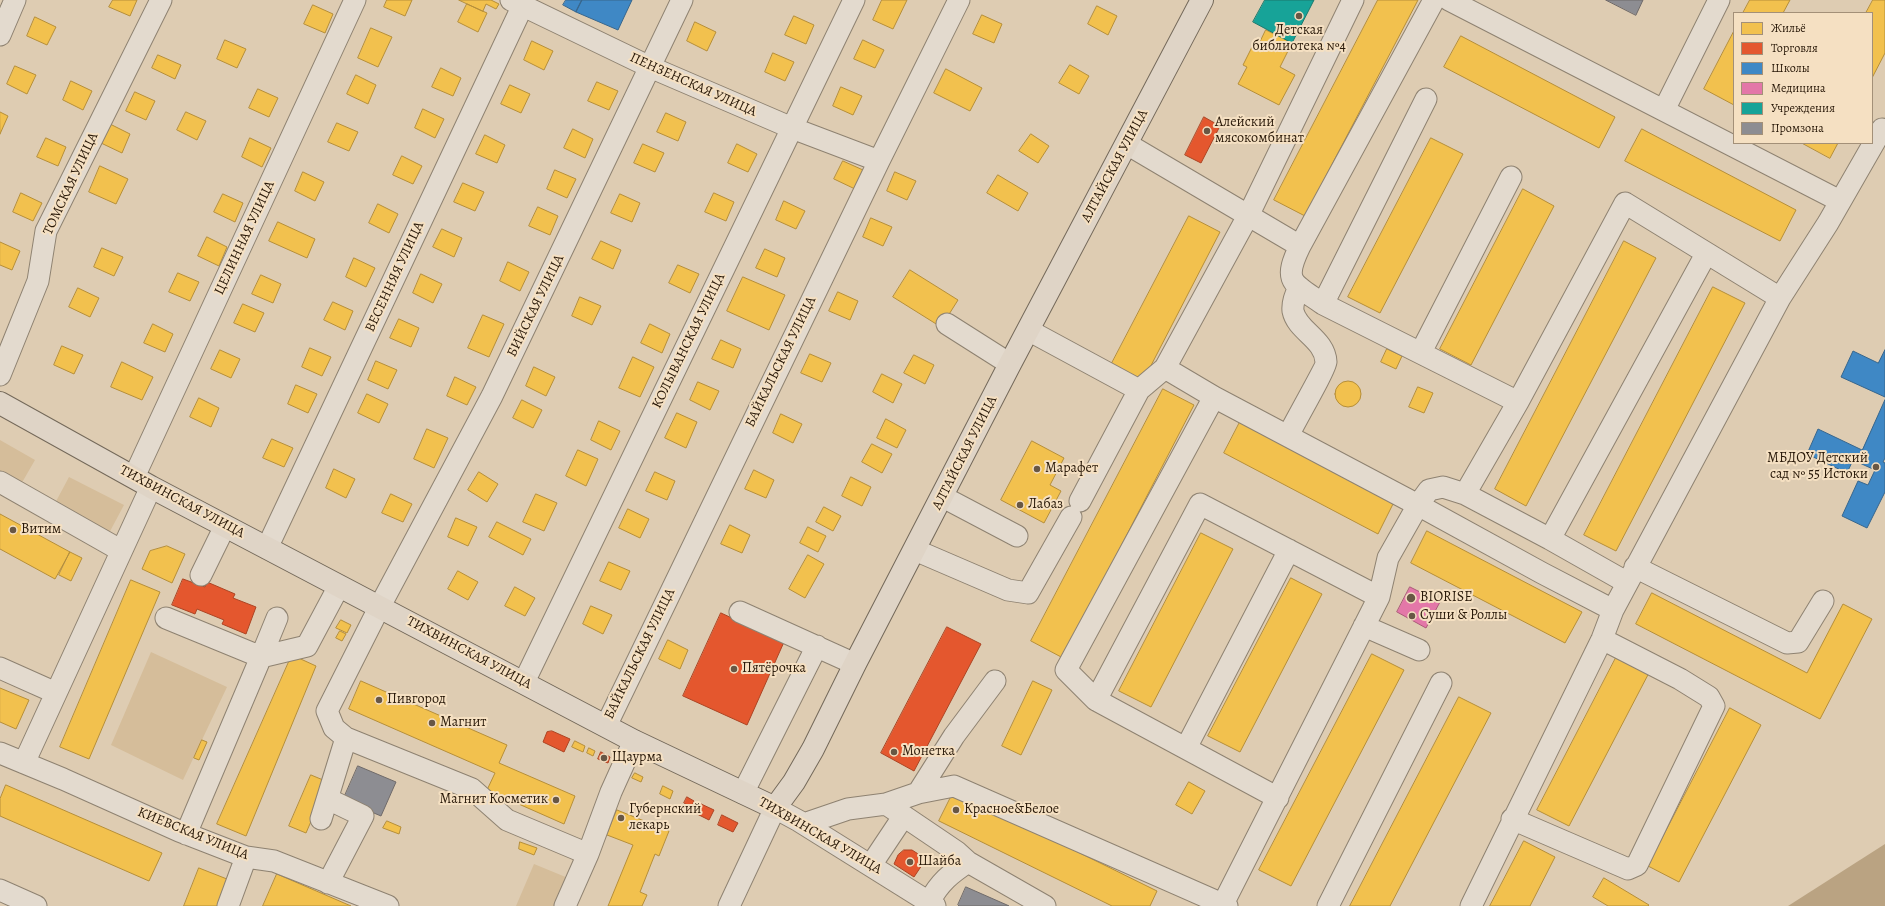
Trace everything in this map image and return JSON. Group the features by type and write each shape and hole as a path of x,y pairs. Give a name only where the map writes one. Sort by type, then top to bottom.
{"main road":[{"name":"АЛТАЙСКАЯ УЛИЦА","path":"775,808 794,782 813,749 855,664 943,497 1010,364 1202,0"},
{"name":"ТИХВИНСКАЯ УЛИЦА","path":"0,403 142,482 634,741 775,808"}],"street":[{"path":"0,35 15,0"},
{"name":"ТОМСКАЯ УЛИЦА","path":"0,375 38,281 46,231 161,0"},
{"name":"ЦЕЛИННАЯ УЛИЦА","path":"24,763 120,550 142,482 355,0"},
{"name":"БИЙСКАЯ УЛИЦА","path":"346,738 334,728 327,711 380,606 492,396 682,0"},
{"name":"КОЛЫВАНСКАЯ УЛИЦА","path":"524,682 854,0"},
{"name":"БАЙКАЛЬСКАЯ УЛИЦА","path":"606,726 879,161 959,0"},
{"path":"915,550 1008,590 1028,593 1076,509 1139,390 1165,368 1249,214 1353,0"},
{"path":"1434,0 1300,246 1292,263 1291,273 1295,284 1322,304 1421,352 1518,402"},
{"path":"1449,0 1840,201"},
{"path":"1664,110 1720,0"},
{"name":"ПЕНЗЕНСКАЯ УЛИЦА","path":"517,3 650,67 792,128 879,161"},
{"name":"ВЕСЕННЯЯ УЛИЦА","path":"267,548 517,3"},
{"path":"1322,304 1426,99"},
{"path":"1471,906 1512,819 1602,639 1613,610 1631,575 1780,298 1840,201 1882,129"},
{"path":"1127,144 1249,214 1300,246"},
{"path":"1421,352 1511,176"},
{"path":"1465,494 1518,402 1625,203 1780,298"},
{"path":"1550,539 1706,254"},
{"path":"1288,436 1326,363 1323,348 1301,325 1293,311 1294,300 1299,287"},
{"path":"947,324 1010,364"},
{"path":"1028,330 1139,390"},
{"path":"1165,368 1214,397 1613,610"},
{"path":"1214,397 1066,670 1096,700 1278,798"},
{"path":"0,482 120,550"},
{"path":"804,824 848,809 886,804 918,792 954,786 1193,899 1225,905 1379,597 1388,558 1418,505 1429,490 1443,487 1465,494 1550,539 1787,643 1798,642 1823,601"},
{"path":"943,497 1017,536"},
{"path":"1096,700 1200,504 1379,597"},
{"path":"201,575 225,526"},
{"path":"1186,748 1289,550"},
{"path":"166,618 261,657 307,646 339,586"},
{"path":"740,612 855,664"},
{"path":"186,834 277,618"},
{"path":"1364,626 1419,650"},
{"path":"1512,819 1628,869 1637,865 1714,706 1708,697 1680,679 1602,639"},
{"path":"743,793 817,646"},
{"path":"0,668 56,693"},
{"path":"918,792 954,736 995,681"},
{"path":"1328,906 1441,683"},
{"path":"321,819 346,738 472,789 507,820 588,854"},
{"path":"565,906 588,854 611,792 634,741"},
{"name":"КИЕВСКАЯ УЛИЦА","path":"0,753 186,834 246,857 274,861 388,906"},
{"path":"328,799 363,816 328,883"},
{"path":"886,804 903,817 957,852 968,862 1045,906"},
{"name":"ТИХВИНСКАЯ УЛИЦА","path":"775,808 804,824 932,904"},
{"name":"АЛТАЙСКАЯ УЛИЦА","path":"729,906 775,808"},
{"path":"871,865 903,817"},
{"path":"228,906 246,857"},
{"path":"932,904 938,885 968,862"},
{"path":"0,890 36,906"}],"shaded area":[{"path":"0,440 35,460 20,486 0,475"},
{"path":"69,477 124,505 108,535 53,507"},
{"path":"151,652 227,687 183,780 111,745"},
{"path":"1885,844 1885,906 1788,906"},
{"path":"534,864 568,878 556,906 516,906"}],"building: Жильё":[{"path":"113,0 137,0 130,16 109,7"},
{"path":"387,0 412,0 405,16 384,7"},
{"path":"459,0 491,0 499,4 496,9 486,4 483,11"},
{"path":"882,0 907,0 893,29 873,20"},
{"path":"1378,0 1418,0 1305,216 1274,200"},
{"path":"1750,0 1790,0 1784,12 1744,12"},
{"path":"1873,0 1885,0 1885,53 1873,76 1873,12 1867,12"},
{"path":"467,4 487,13 478,32 458,22"},
{"path":"313,5 333,14 325,33 304,24"},
{"path":"1097,6 1117,16 1108,35 1088,24"},
{"path":"982,15 1002,24 994,43 973,34"},
{"path":"794,16 814,25 806,44 785,35"},
{"path":"35,17 56,27 47,45 27,36"},
{"path":"695,22 716,32 707,51 687,41"},
{"path":"371,28 392,37 378,67 358,58"},
{"path":"1266,30 1292,43 1280,67 1295,75 1279,105 1238,84 1247,67 1243,65 1252,47 1256,49"},
{"path":"1733,33 1733,104 1704,89"},
{"path":"1461,36 1615,117 1599,148 1444,67"},
{"path":"225,40 246,49 237,68 217,59"},
{"path":"863,40 884,50 875,68 854,59"},
{"path":"532,41 553,51 544,70 524,60"},
{"path":"773,53 794,62 785,81 765,72"},
{"path":"158,55 181,65 175,79 152,68"},
{"path":"1070,65 1089,76 1079,94 1059,83"},
{"path":"15,66 36,75 27,94 7,84"},
{"path":"441,68 461,78 453,96 432,87"},
{"path":"946,69 982,88 970,111 934,93"},
{"path":"356,75 376,85 368,104 347,94"},
{"path":"71,81 92,91 83,110 63,100"},
{"path":"597,82 618,91 609,110 588,101"},
{"path":"510,85 530,94 521,113 501,104"},
{"path":"841,87 862,96 853,115 833,106"},
{"path":"258,89 278,98 269,117 249,108"},
{"path":"135,92 155,101 146,120 126,111"},
{"path":"423,109 444,119 435,138 415,128"},
{"path":"0,112 8,116 0,134"},
{"path":"186,112 206,121 197,140 177,130"},
{"path":"666,113 686,122 678,141 657,132"},
{"path":"337,123 358,132 349,151 328,142"},
{"path":"110,124 130,134 122,153 101,143"},
{"path":"573,129 593,139 585,158 564,148"},
{"path":"1642,129 1796,210 1780,241 1625,161"},
{"path":"1031,134 1049,146 1038,163 1019,151"},
{"path":"485,135 505,145 497,163 476,154"},
{"path":"46,138 66,147 58,166 37,157"},
{"path":"250,138 271,148 262,167 242,157"},
{"path":"1431,138 1463,154 1380,313 1348,297"},
{"path":"643,144 664,153 655,172 634,163"},
{"path":"737,144 757,154 748,172 728,163"},
{"path":"1804,144 1837,144 1830,158"},
{"path":"402,156 422,166 413,184 393,175"},
{"path":"843,161 863,170 855,189 834,179"},
{"path":"100,166 128,179 116,204 89,192"},
{"path":"555,170 576,179 567,198 547,189"},
{"path":"303,172 324,182 315,201 295,191"},
{"path":"895,172 916,181 907,200 887,191"},
{"path":"998,175 1028,193 1018,211 987,193"},
{"path":"463,183 484,192 475,211 454,202"},
{"path":"1523,189 1554,206 1471,365 1440,349"},
{"path":"21,193 42,203 33,221 13,212"},
{"path":"714,193 734,202 726,221 705,212"},
{"path":"223,194 243,203 235,222 214,212"},
{"path":"620,194 640,203 632,222 611,213"},
{"path":"784,201 805,211 796,229 776,220"},
{"path":"378,204 398,214 389,233 369,223"},
{"path":"538,207 558,216 550,235 529,226"},
{"path":"1189,216 1220,232 1143,381 1111,365"},
{"path":"871,218 892,227 883,246 863,237"},
{"path":"278,222 315,239 307,258 269,241"},
{"path":"442,229 462,238 454,257 433,247"},
{"path":"207,237 227,247 219,266 198,256"},
{"path":"601,241 621,250 613,269 592,259"},
{"path":"1624,241 1656,258 1526,506 1495,489"},
{"path":"0,242 20,251 12,270 0,265"},
{"path":"102,248 123,257 114,276 94,267"},
{"path":"765,249 785,258 777,277 756,268"},
{"path":"354,258 375,268 366,287 346,277"},
{"path":"508,262 529,272 520,291 500,281"},
{"path":"678,265 699,274 690,293 669,283"},
{"path":"910,270 958,300 941,327 893,297"},
{"path":"178,273 199,282 190,301 169,292"},
{"path":"421,274 442,284 433,303 413,293"},
{"path":"261,275 281,284 273,303 252,294"},
{"path":"743,277 785,295 769,330 727,311"},
{"path":"1713,287 1745,303 1616,551 1584,535"},
{"path":"78,288 99,298 90,317 69,307"},
{"path":"838,292 858,301 850,320 829,311"},
{"path":"580,297 601,306 592,325 572,316"},
{"path":"333,302 353,311 345,330 324,320"},
{"path":"243,304 264,313 255,332 234,323"},
{"path":"483,315 504,324 489,357 468,348"},
{"path":"399,319 419,328 411,347 390,338"},
{"path":"153,324 173,334 165,352 144,343"},
{"path":"650,324 670,334 662,353 641,343"},
{"path":"721,340 741,349 733,368 712,359"},
{"path":"62,346 83,355 74,374 54,365"},
{"path":"310,348 331,357 322,376 302,367"},
{"path":"1387,349 1402,356 1396,369 1381,362"},
{"path":"220,350 240,359 231,378 211,369"},
{"path":"810,354 831,363 822,382 801,373"},
{"path":"914,355 934,365 925,384 904,373"},
{"path":"633,357 654,367 640,397 619,388"},
{"path":"376,361 397,370 388,389 368,380"},
{"path":"122,362 153,377 142,400 111,387"},
{"path":"534,367 555,377 546,396 526,386"},
{"path":"882,374 902,384 893,403 873,392"},
{"path":"455,377 476,387 467,405 447,396"},
{"path":"1348,381 1357,385 1361,394 1357,403 1348,407 1339,403 1335,394 1339,385"},
{"path":"698,382 719,391 710,410 690,400"},
{"path":"296,385 317,394 308,413 288,404"},
{"path":"1418,387 1433,393 1424,413 1409,407"},
{"path":"1163,389 1194,405 1063,658 1031,641"},
{"path":"367,394 388,404 379,423 358,413"},
{"path":"199,398 219,408 211,427 190,417"},
{"path":"522,400 542,410 533,428 513,418"},
{"path":"677,413 697,422 686,448 665,438"},
{"path":"781,414 802,424 793,443 773,433"},
{"path":"886,419 906,430 897,448 877,438"},
{"path":"599,421 620,431 611,450 591,440"},
{"path":"1240,422 1394,502 1378,534 1224,453"},
{"path":"427,429 448,438 434,468 414,459"},
{"path":"272,439 293,448 284,467 263,458"},
{"path":"1032,441 1064,458 1050,485 1061,491 1044,523 1001,500"},
{"path":"872,444 892,454 882,473 862,462"},
{"path":"578,450 598,459 586,486 566,476"},
{"path":"334,469 355,479 346,498 326,488"},
{"path":"754,470 774,480 766,498 745,489"},
{"path":"479,472 498,484 487,502 468,490"},
{"path":"655,472 675,481 667,500 646,491"},
{"path":"851,477 871,487 862,506 842,496"},
{"path":"391,494 412,504 403,522 382,513"},
{"path":"536,494 557,503 544,531 523,522"},
{"path":"824,507 841,516 833,531 816,522"},
{"path":"628,509 649,519 640,538 619,528"},
{"path":"0,514 70,552 55,579 0,549"},
{"path":"456,518 477,527 468,546 448,537"},
{"path":"497,522 531,539 523,555 489,537"},
{"path":"730,525 750,535 742,553 721,544"},
{"path":"808,527 826,536 818,552 800,543"},
{"path":"1427,531 1582,612 1565,643 1411,563"},
{"path":"1201,533 1233,549 1151,707 1119,691"},
{"path":"167,546 185,554 172,583 142,569 150,551"},
{"path":"70,552 82,558 71,581 59,575"},
{"path":"808,555 824,564 805,598 789,589"},
{"path":"609,562 630,571 621,590 600,581"},
{"path":"458,571 478,582 468,600 448,589"},
{"path":"1291,578 1322,594 1240,752 1208,736"},
{"path":"131,580 160,592 89,759 60,747"},
{"path":"515,587 535,598 525,616 505,606"},
{"path":"1652,593 1807,673 1843,604 1872,619 1820,719 1636,624"},
{"path":"591,606 612,615 603,634 583,624"},
{"path":"341,620 351,625 347,633 336,628"},
{"path":"340,631 346,634 342,641 336,638"},
{"path":"668,640 688,650 680,669 659,659"},
{"path":"1619,652 1651,669 1569,826 1537,810"},
{"path":"1372,654 1404,670 1291,886 1259,870"},
{"path":"292,655 316,666 246,836 217,824"},
{"path":"361,681 507,745 499,763 575,796 564,824 487,790 495,773 349,709"},
{"path":"1033,681 1052,690 1021,755 1002,746"},
{"path":"0,688 29,700 16,729 0,722"},
{"path":"1459,697 1491,713 1390,906 1350,906"},
{"path":"1730,708 1761,725 1679,882 1648,866"},
{"path":"202,740 207,742 199,760 194,758"},
{"path":"575,741 585,746 583,752 572,747"},
{"path":"589,748 595,751 593,756 587,753"},
{"path":"635,773 643,777 641,782 632,778"},
{"path":"311,775 328,782 306,833 289,826"},
{"path":"1189,782 1205,791 1192,814 1176,805"},
{"path":"6,785 162,853 149,881 0,816 0,799"},
{"path":"663,786 673,791 670,799 660,794"},
{"path":"954,791 1157,891 1150,906 1112,906 939,821"},
{"path":"617,810 669,831 659,856 655,854 640,892 647,895 642,906 608,906 633,845 607,835"},
{"path":"387,821 401,827 399,834 383,828"},
{"path":"1524,841 1555,857 1530,906 1490,906"},
{"path":"520,842 537,848 534,855 519,849"},
{"path":"199,868 232,881 222,906 184,906"},
{"path":"277,874 351,906 263,906"},
{"path":"1604,878 1649,905 1608,906 1593,897"}],"building: Торговля":[{"path":"1204,117 1220,126 1201,163 1185,155"},
{"path":"183,579 205,587 207,582 235,594 233,598 256,607 246,634 222,624 224,620 197,609 195,614 172,605"},
{"name":"Пятёрочка","path":"721,613 784,642 747,725 683,696"},
{"path":"947,627 981,644 914,771 881,753"},
{"path":"552,731 570,739 564,752 543,742 547,732"},
{"name":"Щаурма","path":"601,752 610,757 608,763 598,759"},
{"path":"687,797 694,801 691,807 684,803"},
{"path":"699,803 714,810 709,820 695,813"},
{"path":"722,815 738,823 733,832 718,825"},
{"name":"Шайба","path":"904,850 912,850 926,859 914,877 894,864 898,855"}],"building: Школы":[{"path":"566,0 582,0 576,12 563,5"},
{"path":"582,0 632,0 618,30 576,12"},
{"path":"1885,350 1885,397 1841,377 1853,351 1878,363"},
{"name":"МБДОУ Детский сад № 55 Истоки","path":"1885,400 1885,458 1883,462 1885,463 1885,492 1867,528 1842,516 1858,481 1868,485 1875,470 1853,460 1847,473 1807,454 1818,429 1862,450"}],"building: Медицина":[{"path":"1410,587 1440,602 1426,628 1397,612"}],"building: Учреждения":[{"path":"1265,0 1314,0 1292,43 1253,22"}],"building: Промзона":[{"path":"1606,0 1643,0 1636,15"},
{"path":"358,766 396,782 381,816 343,800"},
{"path":"966,887 1009,906 959,906 958,905"}],"place":[{"name":"Детская библиотека №4","path":"1299,16"},
{"name":"Алейский мясокомбинат","path":"1207,131"},
{"name":"МБДОУ Детский сад № 55 Истоки","path":"1876,467"},
{"name":"Марафет","path":"1037,469"},
{"name":"Лабаз","path":"1020,505"},
{"name":"Витим","path":"13,530"},
{"name":"BIORISE","path":"1411,598"},
{"name":"Суши & Роллы","path":"1412,616"},
{"name":"Пятёрочка","path":"734,669"},
{"name":"Пивгород","path":"379,700"},
{"name":"Магнит","path":"432,723"},
{"name":"Монетка","path":"894,752"},
{"name":"Щаурма","path":"604,758"},
{"name":"Магнит Косметик","path":"556,800"},
{"name":"Красное&Белое","path":"956,810"},
{"name":"Губернский лекарь","path":"621,818"},
{"name":"Шайба","path":"910,862"}]}
